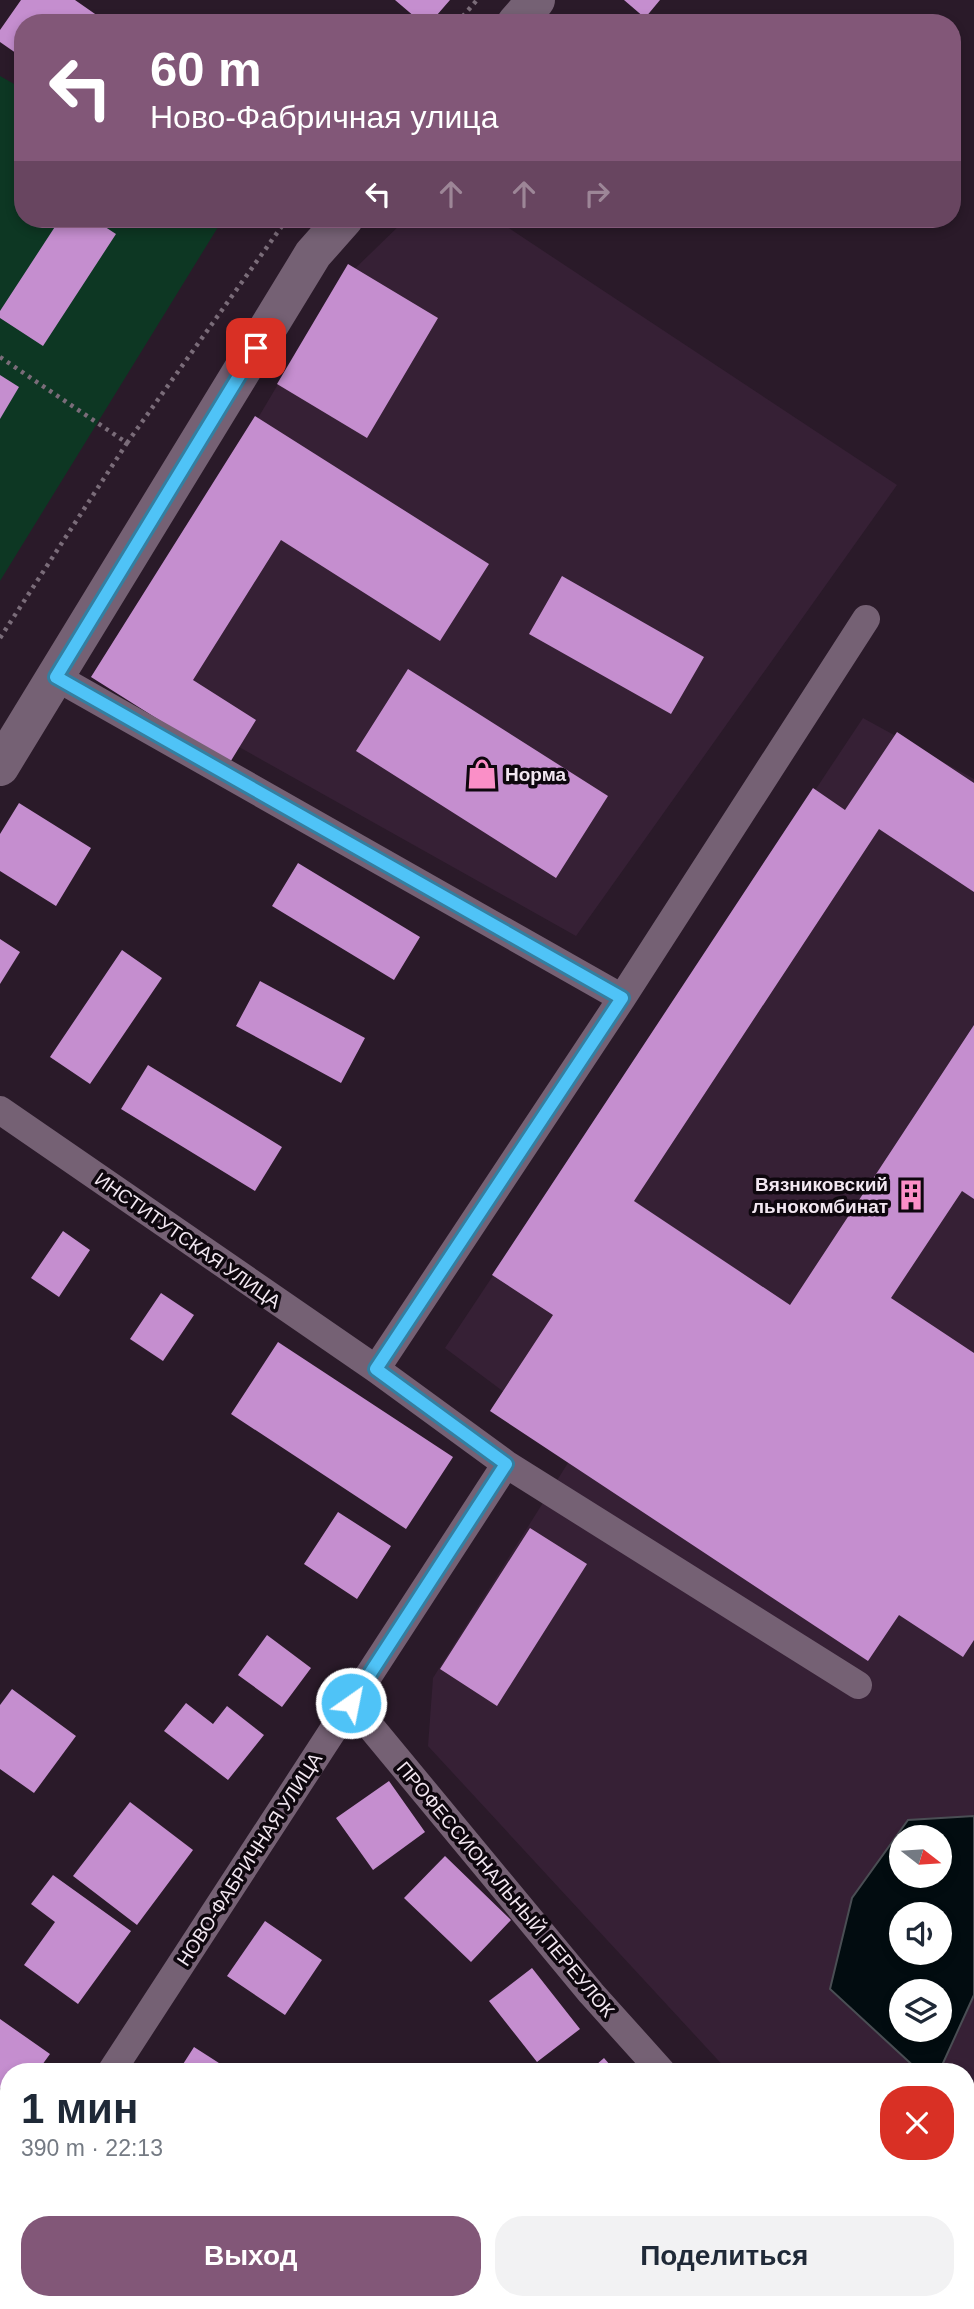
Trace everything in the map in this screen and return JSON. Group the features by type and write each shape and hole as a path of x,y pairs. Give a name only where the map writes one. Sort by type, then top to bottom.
{"main road":[{"path":"524,14 536,0"},
{"path":"0,767 313,254 336,228"}],"street":[{"path":"858,1685 506,1464 376,1369 622,998 866,619"},
{"path":"56,677 622,998"},
{"name":"ИНСТИТУТСКАЯ УЛИЦА","path":"0,1110 376,1369"},
{"name":"НОВО-ФАБРИЧНАЯ УЛИЦА","path":"117,2063 506,1464"},
{"name":"ПРОФЕССИОНАЛЬНЫЙ ПЕРЕУЛОК","path":"351,1703 591,1993 654,2063"}],"path":[{"path":"465,14 477,0"},
{"path":"0,638 127,443 281,228"},
{"path":"0,357 127,443"}],"shaded area":[{"path":"397,228 509,228 897,485 576,936 107,673 335,288"},
{"path":"863,718 974,779 974,2063 721,2063 428,1746 433,1678 578,1447 445,1348"},
{"path":"974,1816 974,1995 943,2063 910,2063 830,1989 852,1898 889,1846 889,1888 952,1888 952,1825 904,1825 908,1820"}],"green space":[{"path":"0,76 14,84 14,228 217,228 0,581"}],"building":[{"path":"21,0 75,0 95,14 14,14 14,52 0,42 0,30"},
{"path":"395,0 450,0 438,14 411,14"},
{"path":"624,0 660,0 648,14 640,14"},
{"path":"54,228 107,228 116,234 43,346 0,318 0,311"},
{"path":"348,264 438,318 367,438 277,384"},
{"path":"0,375 19,387 0,419"},
{"path":"255,416 489,564 440,641 281,540 193,680 256,720 229,764 91,677"},
{"path":"562,576 704,657 671,714 529,634"},
{"name":"Норма","path":"408,669 608,796 556,878 356,751"},
{"name":"Вязниковский льнокомбинат","path":"897,732 974,783 974,892 879,829 634,1201 790,1305 974,1025 974,1199 962,1191 891,1298 974,1353 974,1640 963,1657 899,1615 868,1661 490,1411 553,1315 492,1275 813,788 845,810"},
{"path":"19,803 91,848 56,906 0,871 0,834"},
{"path":"298,863 420,937 394,980 272,906"},
{"path":"0,939 20,952 0,984"},
{"path":"122,950 162,978 90,1084 50,1057"},
{"path":"260,981 365,1038 341,1083 236,1026"},
{"path":"148,1065 282,1147 255,1191 121,1109"},
{"path":"63,1231 90,1250 59,1297 31,1278"},
{"path":"161,1293 194,1315 163,1361 130,1339"},
{"path":"278,1342 453,1457 406,1529 231,1414"},
{"path":"338,1512 391,1546 357,1599 304,1564"},
{"path":"530,1528 587,1564 497,1706 440,1669"},
{"path":"267,1635 311,1668 282,1707 238,1675"},
{"path":"12,1689 76,1736 34,1793 0,1769 0,1705"},
{"path":"186,1703 213,1724 227,1706 264,1735 228,1780 164,1731"},
{"path":"389,1781 425,1832 373,1870 336,1818"},
{"path":"130,1802 193,1850 137,1925 73,1876"},
{"path":"445,1856 511,1920 471,1962 404,1898"},
{"path":"53,1875 131,1931 78,2004 24,1965 55,1922 31,1904"},
{"path":"265,1921 322,1960 285,2015 227,1976"},
{"path":"532,1968 580,2029 537,2062 489,2001"},
{"path":"0,2019 50,2054 44,2063 0,2063"},
{"path":"194,2047 219,2063 184,2063"}],"place":[{"name":"Норма","path":"482,774"},
{"name":"Вязниковский льнокомбинат","path":"911,1195"}],"route":[{"path":"256,348 56,677 622,998 376,1369 506,1464 351,1703"}]}
